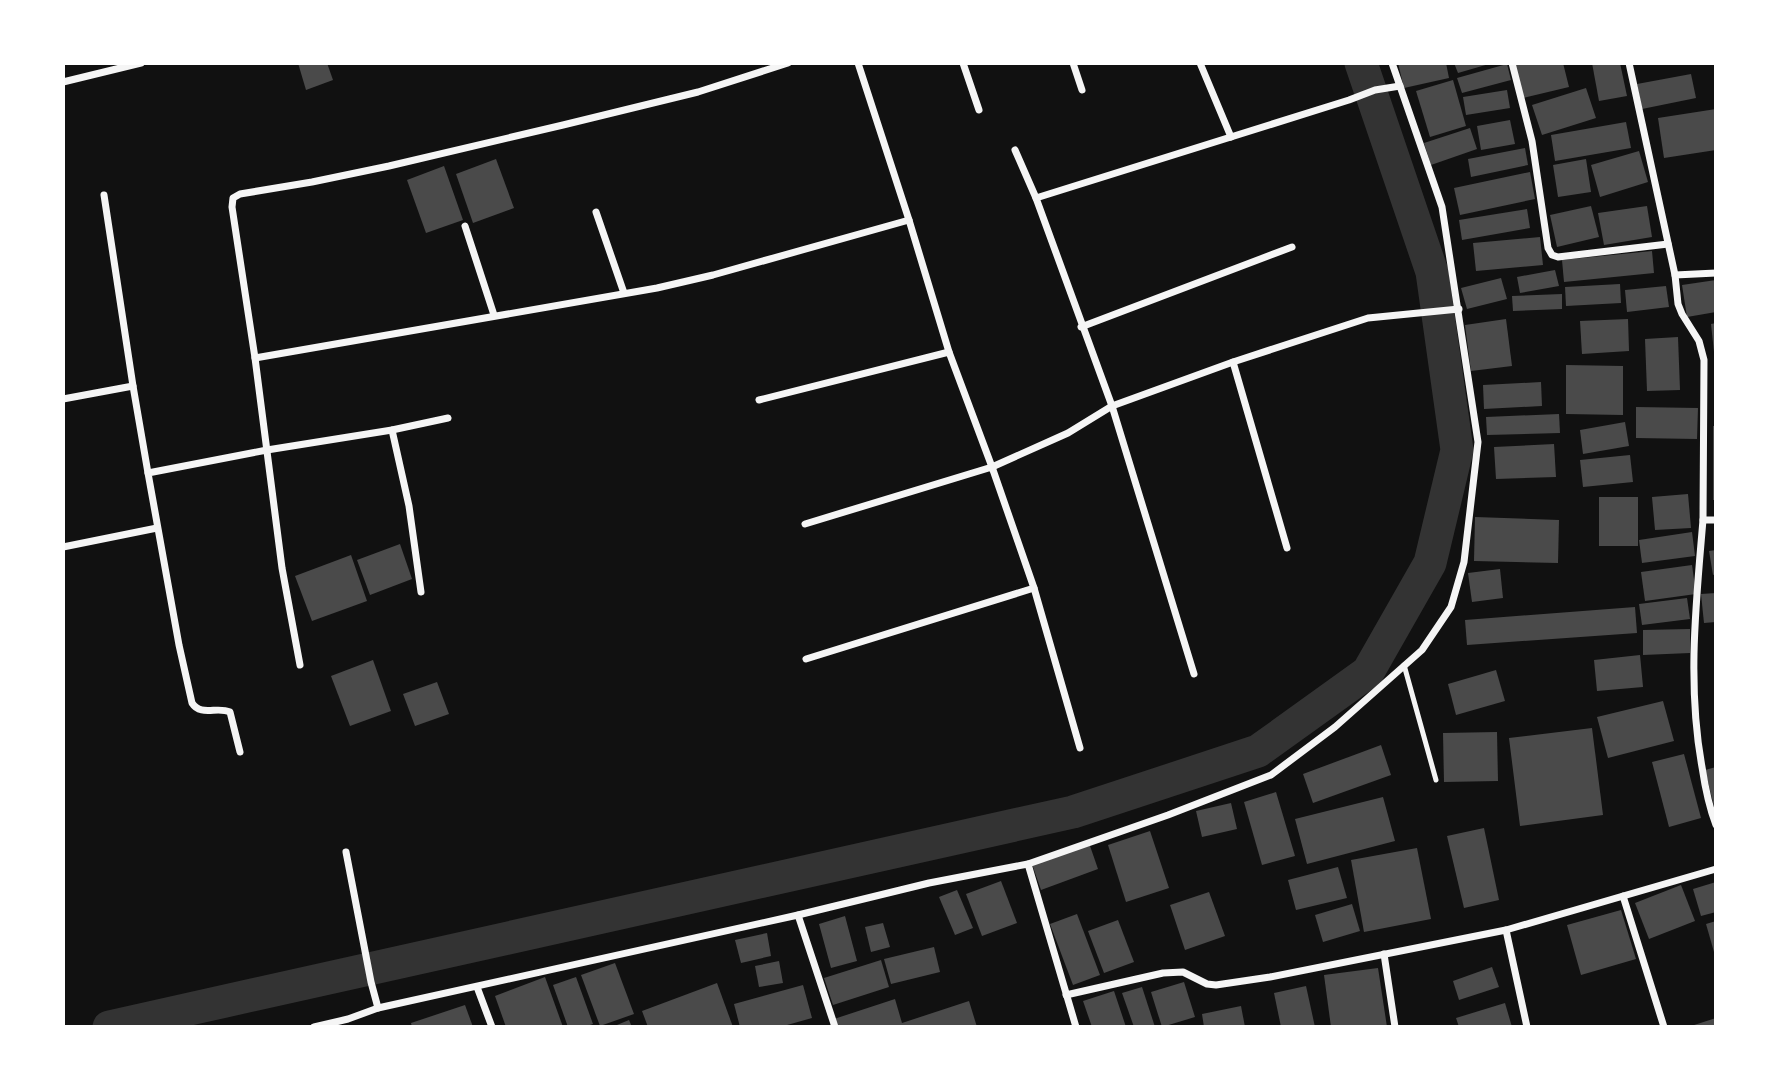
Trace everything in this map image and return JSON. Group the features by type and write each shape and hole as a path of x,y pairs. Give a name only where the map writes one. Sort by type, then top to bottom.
{"street":[{"path":"63,82 141,63"},
{"path":"300,665 282,568 232,207 233,198 240,194 389,166 563,125 698,92 789,63"},
{"path":"858,63 949,352 1034,588 1080,748"},
{"path":"964,63 979,110"},
{"path":"1073,63 1082,90"},
{"path":"1200,63 1231,137"},
{"path":"314,1027 350,1023 378,1008 798,915 929,883 1028,864 1168,815 1271,775 1335,727 1422,650 1451,607 1464,562 1478,442 1443,207 1392,63"},
{"path":"1512,63 1532,141 1548,248 1552,255 1558,257 1668,244"},
{"path":"1629,63 1675,275 1678,304 1699,341 1704,360 1703,520 1694,637 1693,692 1699,753 1716,825"},
{"path":"1035,198 1375,90 1400,86"},
{"path":"1016,150 1112,406 1194,674"},
{"path":"104,195 157,528 191,703 199,710 230,712 240,752"},
{"path":"596,212 624,293"},
{"path":"255,358 713,275 909,220"},
{"path":"466,226 494,315"},
{"path":"1081,327 1292,247"},
{"path":"1675,275 1716,273"},
{"path":"805,524 992,467 1068,433 1112,406 1233,362 1368,318 1458,309"},
{"path":"760,400 949,352"},
{"path":"1233,362 1287,548"},
{"path":"63,399 133,386"},
{"path":"148,473 448,418"},
{"path":"392,430 409,506 421,592"},
{"path":"1703,520 1716,520"},
{"path":"63,547 157,528"},
{"path":"806,659 1034,588"},
{"path":"346,852 378,1008"},
{"path":"1028,864 1076,1027"},
{"path":"1066,995 1163,973 1183,972 1208,984 1227,984 1384,954 1506,930 1716,869"},
{"path":"1623,896 1664,1027"},
{"path":"798,915 835,1027"},
{"path":"1506,930 1527,1027"},
{"path":"1384,954 1395,1027"},
{"path":"477,987 492,1027"}],"lane":[{"path":"1404,665 1436,780"}],"building":[{"path":"298,63 327,63 333,80 306,90"},
{"path":"1398,63 1446,63 1449,78 1404,88"},
{"path":"1454,63 1489,63 1489,64 1458,73"},
{"path":"1514,63 1563,63 1569,87 1523,98"},
{"path":"1592,63 1620,63 1627,96 1599,101"},
{"path":"1507,64 1511,80 1462,93 1457,78"},
{"path":"1691,74 1696,98 1642,109 1637,84"},
{"path":"1453,80 1466,126 1430,137 1416,91"},
{"path":"1586,88 1596,118 1542,135 1532,105"},
{"path":"1507,90 1510,108 1466,115 1463,97"},
{"path":"1716,109 1716,150 1664,158 1658,118"},
{"path":"1510,120 1515,144 1481,150 1477,126"},
{"path":"1626,122 1631,148 1555,161 1551,135"},
{"path":"1470,128 1477,149 1431,165 1424,143"},
{"path":"1525,148 1528,165 1471,177 1468,159"},
{"path":"1639,151 1648,182 1600,197 1591,165"},
{"path":"496,159 514,208 473,223 456,174"},
{"path":"1586,159 1591,192 1558,197 1553,165"},
{"path":"444,166 463,220 426,233 407,180"},
{"path":"1530,172 1535,199 1460,215 1454,188"},
{"path":"1591,206 1599,237 1557,247 1550,215"},
{"path":"1647,206 1652,237 1604,245 1598,213"},
{"path":"1527,209 1530,228 1462,240 1459,220"},
{"path":"1540,237 1543,265 1476,271 1473,243"},
{"path":"1652,251 1654,273 1564,282 1562,260"},
{"path":"1555,270 1559,286 1520,293 1517,277"},
{"path":"1501,278 1507,299 1467,309 1461,288"},
{"path":"1716,280 1716,312 1687,317 1682,285"},
{"path":"1620,284 1621,303 1566,306 1565,287"},
{"path":"1666,286 1669,307 1627,312 1625,290"},
{"path":"1562,294 1562,309 1513,311 1512,296"},
{"path":"1506,319 1512,366 1471,371 1465,325"},
{"path":"1628,319 1629,351 1582,354 1580,321"},
{"path":"1716,323 1716,352 1714,352 1711,324"},
{"path":"1678,337 1680,390 1647,391 1645,339"},
{"path":"1566,365 1623,366 1623,415 1566,414"},
{"path":"1541,382 1542,406 1484,409 1483,385"},
{"path":"1636,407 1698,408 1697,439 1636,438"},
{"path":"1559,414 1560,433 1487,435 1486,417"},
{"path":"1625,422 1629,446 1583,454 1580,430"},
{"path":"1713,426 1716,426 1716,500 1713,500"},
{"path":"1554,444 1556,477 1496,479 1494,447"},
{"path":"1630,455 1633,482 1583,487 1580,460"},
{"path":"1688,494 1691,528 1655,530 1652,497"},
{"path":"1599,497 1638,497 1638,546 1599,546"},
{"path":"1475,517 1559,520 1558,563 1474,561"},
{"path":"1692,532 1695,556 1642,563 1639,540"},
{"path":"400,544 412,579 370,595 357,560"},
{"path":"1716,550 1716,574 1713,575 1709,551"},
{"path":"351,555 367,601 312,621 295,576"},
{"path":"1692,565 1696,594 1645,601 1641,572"},
{"path":"1500,569 1503,598 1472,602 1468,573"},
{"path":"1716,593 1716,622 1704,623 1701,594"},
{"path":"1687,598 1690,619 1642,625 1639,604"},
{"path":"1635,607 1637,633 1467,645 1465,620"},
{"path":"1690,629 1690,653 1643,655 1643,630"},
{"path":"1640,655 1643,687 1597,691 1594,660"},
{"path":"373,660 391,711 350,726 331,676"},
{"path":"1496,670 1505,701 1456,715 1448,684"},
{"path":"437,682 449,714 415,726 403,694"},
{"path":"1663,701 1674,741 1608,758 1597,717"},
{"path":"1592,728 1603,815 1520,826 1509,738"},
{"path":"1497,732 1498,781 1444,782 1443,733"},
{"path":"1381,745 1391,775 1313,803 1303,774"},
{"path":"1684,754 1701,818 1669,827 1652,762"},
{"path":"1716,767 1716,810 1715,810 1705,770"},
{"path":"1276,792 1295,856 1262,865 1244,802"},
{"path":"1383,797 1395,841 1307,864 1295,819"},
{"path":"1231,803 1237,829 1202,837 1196,811"},
{"path":"1484,828 1499,900 1464,908 1447,836"},
{"path":"1150,831 1169,888 1126,902 1108,845"},
{"path":"1089,843 1098,869 1041,890 1032,864"},
{"path":"1417,848 1431,919 1364,932 1351,860"},
{"path":"1338,867 1347,898 1296,910 1288,880"},
{"path":"1001,881 1017,923 982,936 966,894"},
{"path":"1716,882 1716,912 1701,916 1693,889"},
{"path":"1681,885 1695,921 1649,939 1635,903"},
{"path":"957,890 973,928 955,935 939,897"},
{"path":"1209,892 1225,936 1185,950 1170,905"},
{"path":"1352,904 1360,931 1323,942 1315,915"},
{"path":"1621,910 1636,959 1581,975 1567,925"},
{"path":"1077,914 1100,975 1073,985 1050,924"},
{"path":"845,916 857,961 831,968 819,924"},
{"path":"1118,920 1134,962 1104,973 1088,931"},
{"path":"1716,921 1716,952 1714,952 1706,924"},
{"path":"883,923 890,947 871,952 865,927"},
{"path":"767,933 771,956 741,963 735,940"},
{"path":"934,947 940,972 891,984 884,959"},
{"path":"881,960 889,987 833,1005 824,978"},
{"path":"779,961 783,983 759,987 755,966"},
{"path":"615,963 634,1014 600,1026 581,975"},
{"path":"1492,967 1499,987 1459,1000 1453,981"},
{"path":"1378,968 1387,1027 1331,1027 1324,975"},
{"path":"545,977 563,1027 506,1027 495,996"},
{"path":"576,977 593,1024 568,1027 553,985"},
{"path":"1184,982 1195,1017 1162,1027 1151,992"},
{"path":"717,983 733,1027 648,1027 642,1011"},
{"path":"803,985 812,1018 780,1027 740,1027 734,1004"},
{"path":"1306,986 1315,1027 1281,1027 1274,993"},
{"path":"1142,987 1155,1027 1134,1027 1122,993"},
{"path":"1114,991 1126,1027 1092,1027 1083,1001"},
{"path":"895,999 902,1023 969,1001 977,1027 836,1027 834,1019"},
{"path":"1505,1003 1512,1027 1459,1027 1456,1018"},
{"path":"465,1005 473,1027 412,1027 411,1023"},
{"path":"1241,1006 1245,1027 1204,1027 1202,1014"},
{"path":"1716,1018 1716,1027 1691,1027 1691,1026"},
{"path":"629,1020 632,1027 612,1027"}],"waterway":[{"path":"109,1027 1073,812 1258,751 1368,672 1430,563 1457,450 1432,272 1361,63"}]}
